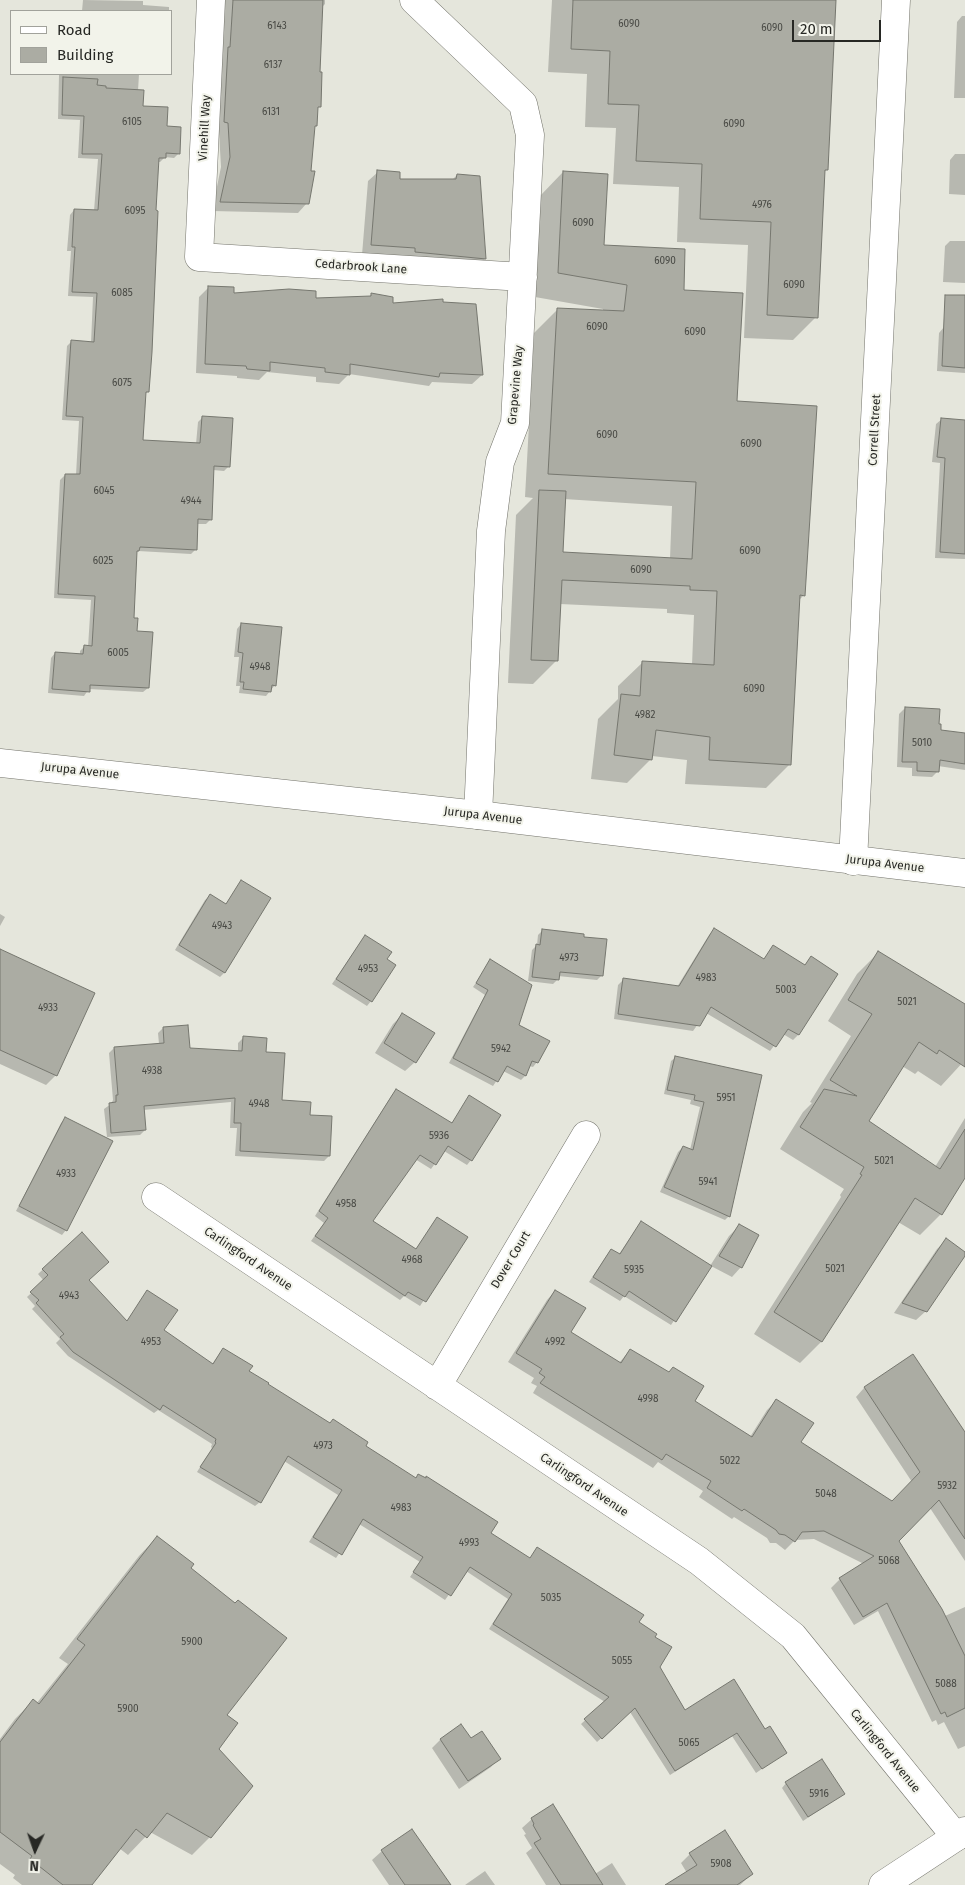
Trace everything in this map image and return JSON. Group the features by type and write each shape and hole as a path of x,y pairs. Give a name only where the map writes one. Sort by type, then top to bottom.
{"street":[{"name":"Vinehill Way","path":"200,256 211,0"},
{"name":"Grapevine Way","path":"414,0 523,104 530,134 515,423 500,462 491,531 478,815"},
{"name":"Correll Street","path":"854,860 896,0"},
{"name":"Cedarbrook Lane","path":"200,256 523,278"},
{"name":"Jurupa Avenue","path":"0,763 478,815 965,873"},
{"name":"Dover Court","path":"437,1386 586,1135"},
{"name":"Carlingford Avenue","path":"156,1197 699,1561 793,1636 960,1834"},
{"path":"883,1885 960,1834"}],"building":[{"path":"233,0 323,0 320,72 322,72 321,107 318,107 317,126 315,126 311,171 315,171 309,204 220,202 230,157 228,123 224,122 228,47 230,47"},
{"path":"573,0 836,0 828,170 825,170 818,318 767,315 771,222 700,219 702,164 636,161 639,105 608,104 610,51 571,49"},
{"path":"63,77 98,79 97,85 106,86 106,88 144,90 143,106 168,107 167,126 181,127 180,154 166,153 166,158 159,158 152,352 149,392 146,392 143,440 200,443 202,416 233,418 230,467 214,466 212,520 198,519 197,550 140,547 139,551 137,551 134,618 138,618 137,631 153,632 149,688 90,685 90,692 52,689 55,652 83,654 84,645 92,646 95,596 58,594 65,474 80,474 83,417 66,416 71,340 94,342 97,293 72,292 75,247 72,247 74,209 98,210 102,154 82,154 84,116 62,115"},
{"path":"377,170 400,172 400,179 456,179 457,174 480,176 486,259 415,252 415,248 371,245"},
{"path":"563,171 608,174 604,245 685,249 684,290 743,293 737,401 817,406 805,596 800,595 791,765 709,760 710,737 656,730 652,760 614,755 621,694 640,696 642,661 714,665 717,591 690,590 690,586 562,580 558,661 531,660 539,490 566,491 563,552 692,559 696,482 548,474 557,308 624,311 627,285 558,273"},
{"path":"208,286 234,287 234,293 289,289 316,291 316,298 371,296 371,293 393,297 393,303 443,299 443,302 476,304 483,375 440,373 439,377 350,364 350,375 325,372 325,368 270,362 270,371 247,369 246,366 205,364"},
{"path":"945,295 965,295 965,368 942,366"},
{"path":"941,418 965,420 965,554 940,552 945,458 937,457"},
{"path":"241,623 282,627 276,686 272,685 271,692 243,689 244,682 240,682 243,653 238,652"},
{"path":"905,707 940,709 939,724 941,724 941,730 965,733 965,764 940,760 939,772 917,771 917,762 902,762"},
{"path":"241,880 271,898 225,973 179,945 210,894 226,904"},
{"path":"714,928 764,959 773,945 805,965 811,956 838,974 799,1035 788,1029 776,1047 711,1007 700,1026 618,1014 623,978 679,986"},
{"path":"542,929 584,934 584,937 607,939 603,976 560,972 559,980 532,977 536,944 540,945"},
{"path":"365,935 392,952 387,959 396,965 372,1002 336,979"},
{"path":"0,949 95,993 57,1076 0,1050"},
{"path":"878,951 965,1004 965,1067 939,1050 937,1054 919,1042 869,1121 940,1169 965,1129 965,1178 942,1215 915,1198 822,1342 774,1312 862,1175 860,1174 864,1167 800,1127 824,1089 857,1096 830,1080 872,1014 848,1000"},
{"path":"490,959 532,985 519,1025 550,1041 538,1063 532,1061 526,1076 507,1066 498,1082 453,1058 488,990 476,983"},
{"path":"402,1013 435,1033 416,1063 384,1043"},
{"path":"188,1025 190,1048 242,1051 243,1036 267,1038 266,1052 285,1053 282,1100 311,1102 310,1115 332,1116 330,1156 240,1151 241,1123 234,1123 235,1098 144,1106 146,1130 111,1133 109,1103 116,1102 116,1095 118,1095 114,1047 164,1043 163,1027"},
{"path":"675,1056 762,1075 730,1217 664,1187 683,1146 693,1150 704,1102 694,1100 695,1095 667,1090"},
{"path":"396,1089 452,1123 469,1095 501,1115 472,1161 448,1146 436,1165 420,1155 373,1221 416,1249 437,1217 468,1237 426,1302 408,1292 405,1296 315,1236 328,1218 319,1211"},
{"path":"65,1117 113,1141 67,1231 19,1206"},
{"path":"641,1221 712,1266 676,1322 629,1291 625,1297 593,1277 611,1249 620,1254"},
{"path":"739,1224 759,1235 742,1268 719,1256"},
{"path":"82,1232 109,1262 89,1280 127,1321 147,1290 178,1310 164,1330 213,1364 223,1348 253,1366 249,1371 268,1384 330,1423 333,1419 368,1442 366,1446 416,1478 418,1474 426,1478 426,1476 498,1522 491,1533 530,1558 537,1547 644,1615 639,1622 657,1634 655,1637 672,1647 660,1667 685,1710 734,1679 765,1729 770,1726 787,1753 762,1769 737,1733 675,1771 635,1708 602,1739 584,1719 609,1697 493,1624 512,1594 470,1567 451,1596 413,1572 423,1557 363,1519 342,1555 313,1537 342,1490 288,1456 261,1503 200,1467 216,1443 216,1439 163,1405 160,1410 73,1352 60,1337 64,1334 36,1303 39,1300 30,1292 48,1275 42,1269"},
{"path":"946,1238 965,1252 965,1256 927,1312 902,1303"},
{"path":"555,1290 586,1308 571,1332 621,1363 630,1349 669,1372 673,1367 704,1386 695,1401 752,1437 776,1399 814,1423 801,1442 892,1501 920,1472 864,1387 913,1354 965,1432 965,1539 939,1500 899,1541 942,1609 965,1656 965,1708 947,1717 945,1712 941,1714 887,1603 863,1617 839,1578 874,1556 824,1531 802,1532 795,1542 785,1535 779,1534 776,1530 744,1509 742,1511 707,1488 711,1481 666,1454 662,1460 540,1383 545,1377 539,1373 542,1369 516,1353"},
{"path":"157,1536 194,1564 191,1568 235,1603 238,1600 287,1638 227,1715 238,1723 219,1749 253,1786 211,1838 167,1813 147,1838 136,1829 92,1885 63,1885 30,1859 32,1856 0,1832 0,1742 33,1699 39,1704 85,1645 77,1639"},
{"path":"461,1724 471,1738 482,1731 501,1759 468,1781 440,1739"},
{"path":"822,1759 845,1794 808,1817 785,1782"},
{"path":"553,1804 603,1885 561,1885 534,1843 541,1839 531,1818"},
{"path":"412,1829 451,1885 405,1885 381,1850"},
{"path":"725,1830 753,1874 737,1885 665,1885 697,1865 689,1853"}]}
